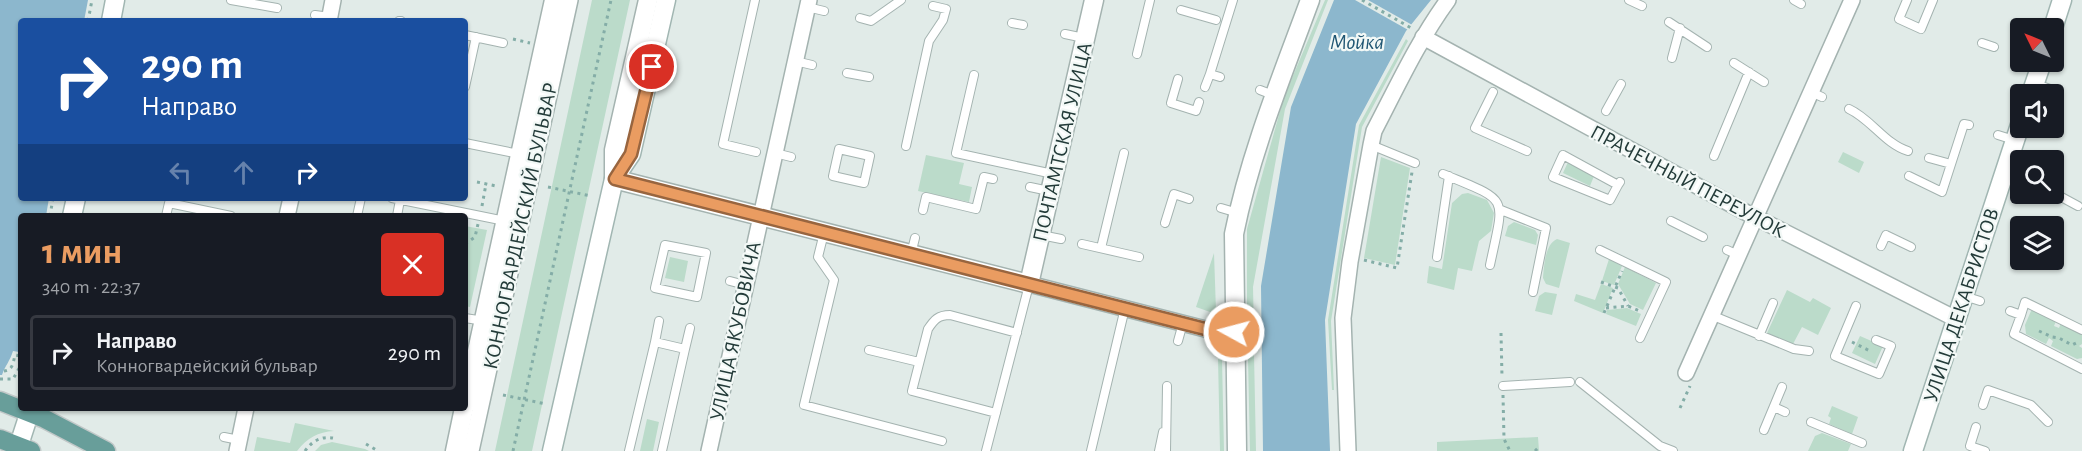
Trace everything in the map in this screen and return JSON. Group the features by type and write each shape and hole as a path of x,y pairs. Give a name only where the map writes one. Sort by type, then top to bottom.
{"main road":[{"path":"0,401 18,406"},
{"path":"32,411 106,451"},
{"path":"0,439 22,449"}],"street":[{"path":"112,18 116,0"},
{"path":"324,18 333,0"},
{"name":"КОННОГВАРДЕЙСКИЙ БУЛЬВАР","path":"471,451 506,221 528,155 554,0"},
{"name":"КОННОГВАРДЕЙСКИЙ БУЛЬВАР","path":"468,397 491,322 528,155 570,0"},
{"path":"552,451 615,179 614,150 648,0"},
{"path":"615,179 631,154 666,0"},
{"name":"ПОЧТАМТСКАЯ УЛИЦА","path":"1029,284 1094,0"},
{"path":"1237,451 1233,252 1230,211 1268,93 1310,0"},
{"path":"1348,451 1343,318 1355,261 1374,131 1418,33 1448,0"},
{"path":"1690,374 1706,321 1733,252 1755,218 1810,97 1838,21 1852,0"},
{"path":"2056,18 2062,0"},
{"name":"УЛИЦА ЯКУБОВИЧА","path":"709,451 760,216 766,153 795,61 808,4"},
{"name":"ПРАЧЕЧНЫЙ ПЕРЕУЛОК","path":"1418,33 1496,86 1597,127 1634,157 1703,184 1755,218 1956,319"},
{"path":"615,179 824,232 913,246 1029,284 1217,332 1234,332"},
{"name":"УЛИЦА ДЕКАБРИСТОВ","path":"1913,451 1956,319 1972,299 2010,182"},
{"path":"22,449 30,411"},
{"path":"234,443 245,411"},
{"name":"КОННОГВАРДЕЙСКИЙ БУЛЬВАР","path":"455,451 464,411"}],"lane":[{"path":"231,0 277,8"},
{"path":"755,0 723,144 791,157"},
{"path":"860,18 871,21 901,0"},
{"path":"1137,54 1150,0"},
{"path":"1204,87 1210,74 1220,22 1233,0"},
{"path":"1629,0 1641,6"},
{"path":"1907,0 1899,19 1921,29 1933,0"},
{"path":"808,4 824,11"},
{"path":"906,146 929,40 943,20 945,9 933,6"},
{"path":"1181,10 1220,22"},
{"path":"1669,22 1707,47"},
{"path":"1012,23 1023,25"},
{"path":"1672,58 1680,28"},
{"path":"1065,34 1085,38"},
{"path":"468,36 503,43"},
{"path":"468,73 476,37"},
{"path":"1982,43 1994,47"},
{"path":"795,61 812,65"},
{"path":"1734,63 1764,82"},
{"path":"1714,156 1749,72"},
{"path":"847,73 869,77"},
{"path":"1210,74 1220,77"},
{"path":"974,75 956,153 1052,183"},
{"path":"1178,79 1171,103 1196,111 1199,102"},
{"path":"1606,111 1621,84"},
{"path":"1496,86 1475,128 1527,151"},
{"path":"1849,109 1861,115 1898,148 1908,151"},
{"path":"1909,176 1942,192 1964,124 1969,125"},
{"path":"468,144 528,155"},
{"path":"1371,145 1414,163"},
{"path":"839,149 870,156 864,183 833,176 831,166 839,149"},
{"path":"1101,248 1124,153"},
{"path":"1563,155 1619,184 1610,200 1553,177 1563,155"},
{"path":"1929,158 1951,164"},
{"path":"1437,257 1446,175 1491,195 1501,210 1490,266"},
{"path":"923,210 926,197 976,209 984,177 993,179"},
{"path":"1030,187 1052,183"},
{"path":"1165,223 1174,194 1189,199"},
{"path":"2064,199 2078,206"},
{"path":"406,201 466,213"},
{"path":"167,213 169,203 217,213"},
{"path":"1501,210 1546,228 1533,292"},
{"path":"468,213 506,221"},
{"path":"1671,221 1703,237"},
{"path":"824,232 818,257 834,280 804,405 942,441"},
{"path":"1041,235 1061,239"},
{"path":"1881,246 1886,235 1911,247"},
{"path":"1082,244 1139,257"},
{"path":"695,307 704,275 706,253 664,245 655,288 697,297"},
{"path":"1600,250 1666,282 1640,338"},
{"path":"730,281 746,285"},
{"path":"986,451 1029,284"},
{"path":"664,301 666,290"},
{"path":"2082,330 2025,302 2014,334 2082,369"},
{"path":"1759,336 1773,303"},
{"path":"1656,304 1665,308"},
{"path":"1856,306 1833,354 1879,374 1891,346 1876,340"},
{"path":"1091,451 1125,308"},
{"path":"2010,311 2021,315"},
{"path":"996,413 912,391 919,362 928,329 933,320 941,315 950,315 1017,333"},
{"path":"468,318 491,322"},
{"path":"629,451 659,321"},
{"path":"1706,321 1794,349 1809,351"},
{"path":"1178,341 1183,323"},
{"path":"662,451 690,328"},
{"path":"655,342 685,349"},
{"path":"869,350 919,362"},
{"path":"1503,386 1570,382"},
{"path":"1580,382 1660,447 1673,451"},
{"path":"1166,451 1167,386"},
{"path":"1764,430 1782,387"},
{"path":"1983,405 1988,390 2031,405 2048,422"},
{"path":"1774,407 1785,412"},
{"path":"1159,451 1166,419"},
{"path":"1811,422 1862,443"},
{"path":"1976,428 1970,446 1985,451"}],"path":[{"path":"89,18 92,0"},
{"path":"513,451 611,0"},
{"path":"1362,0 1418,33"},
{"path":"1355,261 1397,268 1414,163"},
{"path":"477,182 501,187"},
{"path":"548,187 591,196"},
{"path":"1604,314 1625,262"},
{"path":"1601,282 1618,288 1629,306"},
{"path":"1606,308 1629,306 1651,316"},
{"path":"2046,350 2061,320"},
{"path":"2039,331 2052,337 2056,336 2072,345 2076,343"},
{"path":"1842,338 1870,351"},
{"path":"1257,341 1257,350"},
{"path":"3,371 10,369 15,355 18,356"},
{"path":"2,380 13,379 18,370"},
{"path":"1680,408 1690,374"},
{"path":"503,395 546,404"},
{"path":"305,451 317,440 325,437 333,438"},
{"path":"1504,438 1510,451"},
{"path":"366,444 378,451"},
{"path":"1535,451 1539,447"}],"green space":[{"path":"592,0 630,0 532,451 495,451"},
{"path":"1325,0 1328,0 1285,109 1253,287 1254,334 1247,329 1247,229 1284,97"},
{"path":"1406,39 1408,41 1362,127 1331,321 1334,390 1332,390 1328,320 1359,125"},
{"path":"1843,152 1864,162 1859,173 1838,162"},
{"path":"926,155 964,163 959,184 972,187 969,202 918,191"},
{"path":"1381,157 1410,168 1395,265 1364,258"},
{"path":"1568,162 1594,176 1590,186 1563,173"},
{"path":"1468,193 1487,200 1494,213 1491,231 1479,241 1472,271 1458,268 1454,290 1427,283 1429,266 1442,269 1452,203 1462,194"},
{"path":"1514,222 1535,230 1538,235 1536,245 1505,236 1508,226"},
{"path":"468,227 487,230 470,307 468,307"},
{"path":"1557,239 1570,243 1559,288 1546,284 1543,278 1548,250"},
{"path":"1214,253 1216,311 1213,313 1196,307"},
{"path":"670,257 688,261 684,282 665,278"},
{"path":"1609,259 1622,266 1614,285 1602,281"},
{"path":"1625,267 1656,283 1643,310 1630,304 1618,284"},
{"path":"1601,284 1613,288 1603,313 1574,301 1576,294 1595,300"},
{"path":"1787,290 1810,302 1813,298 1831,308 1818,335 1802,327 1793,344 1767,333"},
{"path":"1545,292 1557,294 1552,315 1535,311 1539,296"},
{"path":"1627,308 1641,314 1636,326 1606,314 1607,310"},
{"path":"2031,311 2056,321 2054,326 2059,328 2061,323 2082,333 2082,344 2079,346 2082,348 2082,358 2077,359 2051,346 2053,341 2049,338 2046,344 2026,334 2025,325"},
{"path":"1860,336 1883,346 1875,364 1852,353"},
{"path":"1250,354 1254,354 1256,451 1250,451 1248,358"},
{"path":"1218,359 1222,359 1224,451 1220,451"},
{"path":"1832,406 1858,417 1852,434 1829,424 1831,418 1828,416"},
{"path":"647,419 659,422 653,451 640,451"},
{"path":"295,423 334,431 313,436 297,451 254,451 257,437 290,443"},
{"path":"1822,433 1851,444 1848,451 1808,451 1815,436"},
{"path":"1538,437 1539,451 1437,451 1437,442"},
{"path":"332,442 369,451 315,451 321,445"}],"water":[{"path":"0,0 88,0 85,18 18,18 18,201 48,201 46,213 18,213 18,352 13,351 0,375"},
{"name":"Мойка","path":"1334,0 1431,0 1406,31 1356,124 1325,320 1330,451 1263,451 1261,286 1291,107"}],"pier":[{"path":"1355,0 1368,0 1414,26 1410,31"}],"route":[{"path":"652,67 631,154 615,179 1217,332 1234,332"}]}
